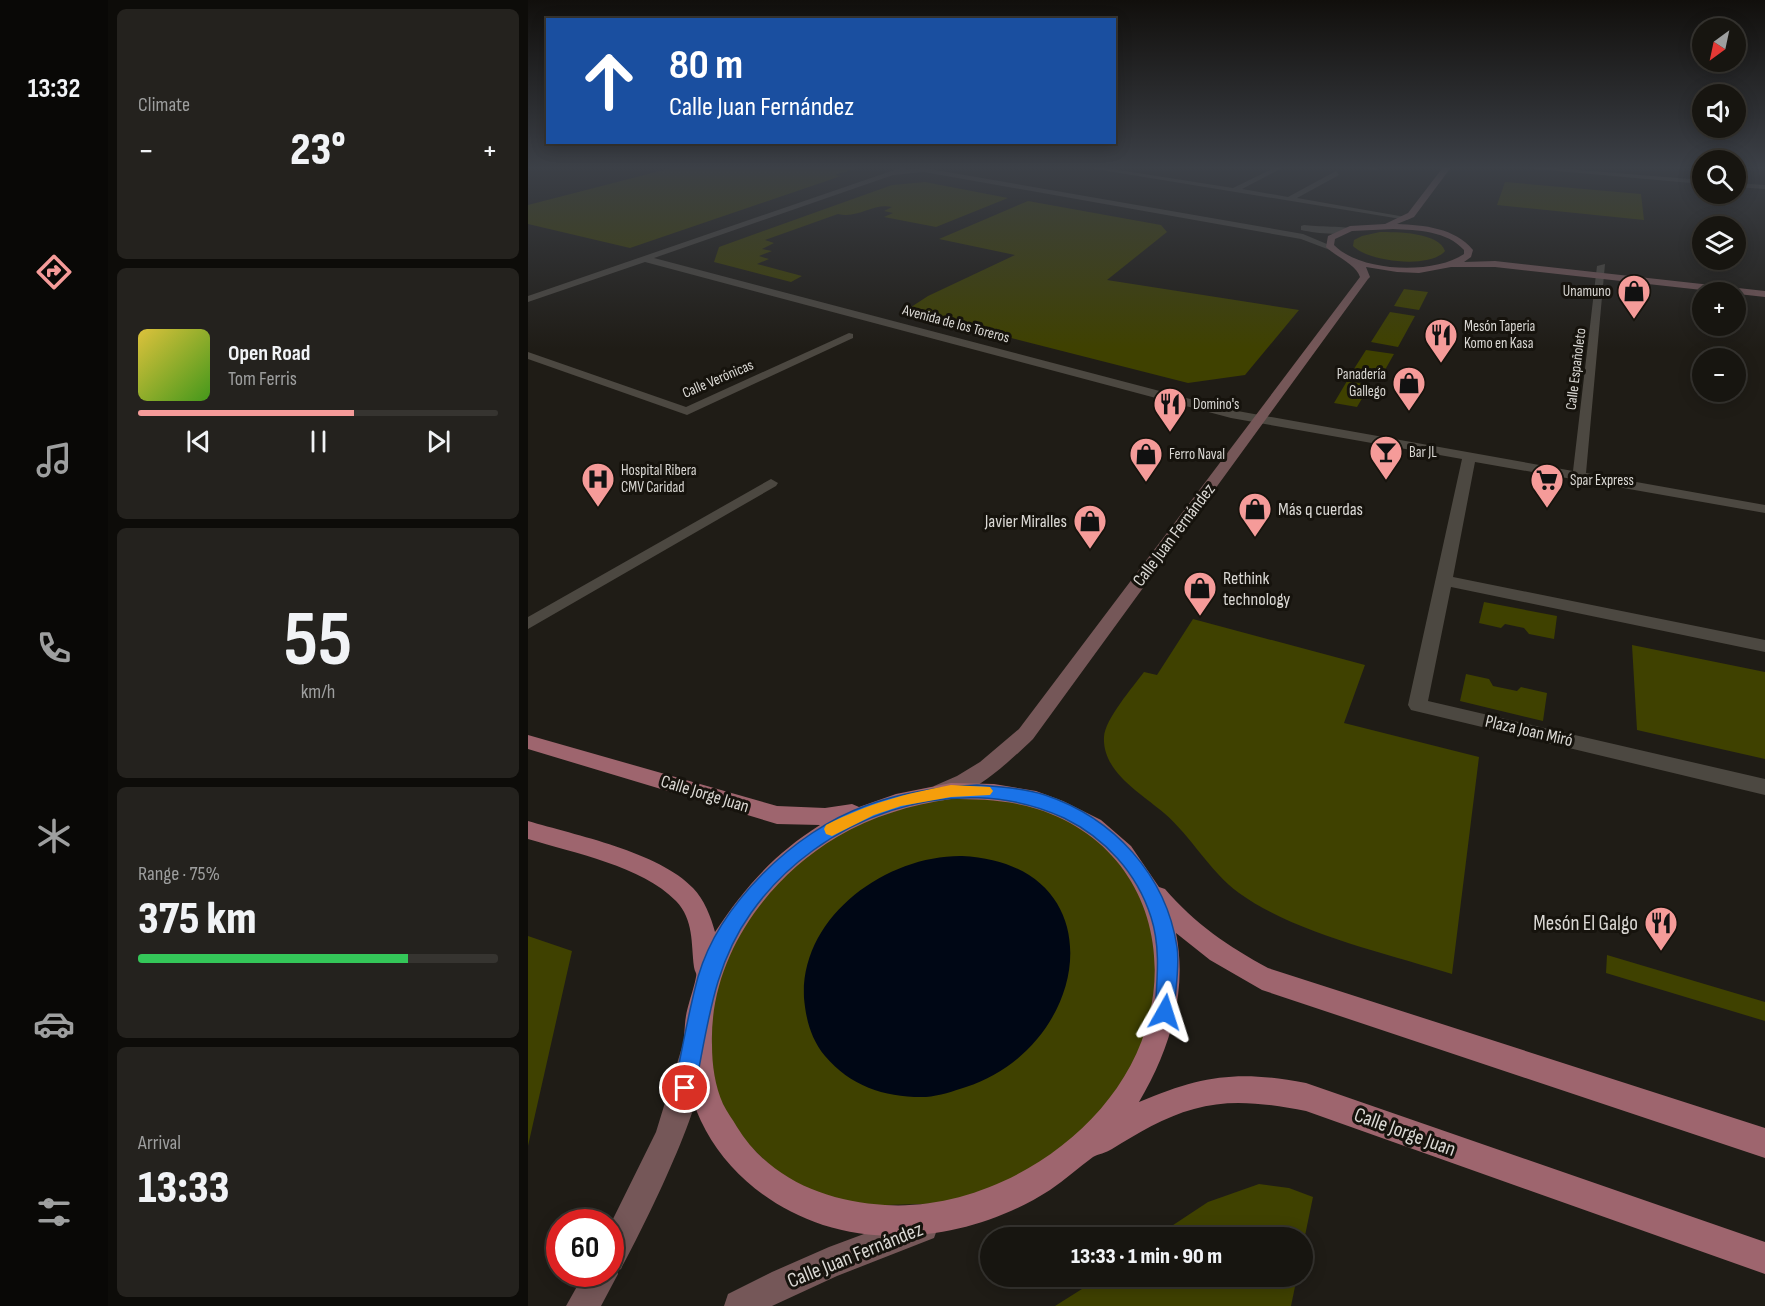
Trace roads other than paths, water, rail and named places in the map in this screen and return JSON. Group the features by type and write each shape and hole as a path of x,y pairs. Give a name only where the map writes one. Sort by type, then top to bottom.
{"main road":[{"path":"1368,227 1350,229 1335,235 1330,240 1330,247 1344,258 1368,265 1399,269 1495,264 1765,283"},
{"path":"1388,227 1427,230 1451,237 1478,250"},
{"path":"1454,265 1468,255 1466,246"},
{"path":"1497,254 1765,294"},
{"name":"Calle Juan Fernández","path":"941,792 983,770 1026,734 1365,277 1363,270 1344,258"},
{"name":"Calle Jorge Juan","path":"528,742 777,815 825,817 886,805"},
{"path":"704,989 714,959 745,906 772,876 823,835 855,817 886,805 941,792 1001,792 1042,801 1086,822 1123,851 1168,910 1194,934 1236,964 1262,978 1765,1143"},
{"path":"528,831 640,867 667,880 685,894 699,916 705,935 707,973 692,1058 674,1123 642,1198 624,1232"},
{"path":"698,1028 699,1071 715,1121 745,1163 772,1187 813,1207 866,1219 911,1221 953,1215 972,1209 1017,1192 1052,1171 1086,1144 1117,1111 1136,1084 1155,1046 1165,1012 1168,949 1157,907 1143,878"},
{"name":"Calle Jorge Juan","path":"1052,1171 1112,1132 1179,1098 1210,1090 1244,1088 1276,1090 1306,1097 1765,1258"},
{"name":"Calle Juan Fernández","path":"740,1306 761,1293 824,1266 972,1209"},
{"path":"582,1306 594,1287"}],"street":[{"path":"528,299 736,227"},
{"path":"1246,227 1303,237 1330,247"},
{"path":"1296,227 1320,231 1350,229"},
{"name":"Avenida de los Toreros","path":"645,259 1259,420 1765,509"},
{"name":"Calle Españoleto","path":"1579,476 1602,271"},
{"name":"Calle Verónicas","path":"528,355 687,411 849,336"},
{"name":"Plaza Joan Miró","path":"1469,458 1418,705 1765,787"},
{"path":"528,624 771,483"},
{"path":"1443,580 1765,646"}],"place":[{"name":"Unamuno","path":"1634,320"},
{"name":"Mesón Taperia Komo en Kasa","path":"1441,364"},
{"name":"Panadería Gallego","path":"1409,412"},
{"name":"Domino's","path":"1170,433"},
{"name":"Bar JL","path":"1386,481"},
{"name":"Ferro Naval","path":"1146,483"},
{"name":"Hospital Ribera CMV Caridad","path":"598,508"},
{"name":"Spar Express","path":"1547,509"},
{"name":"Más q cuerdas","path":"1255,538"},
{"name":"Javier Miralles","path":"1090,550"},
{"name":"Rethink technology","path":"1200,617"},
{"name":"Mesón El Galgo","path":"1661,952"}]}
